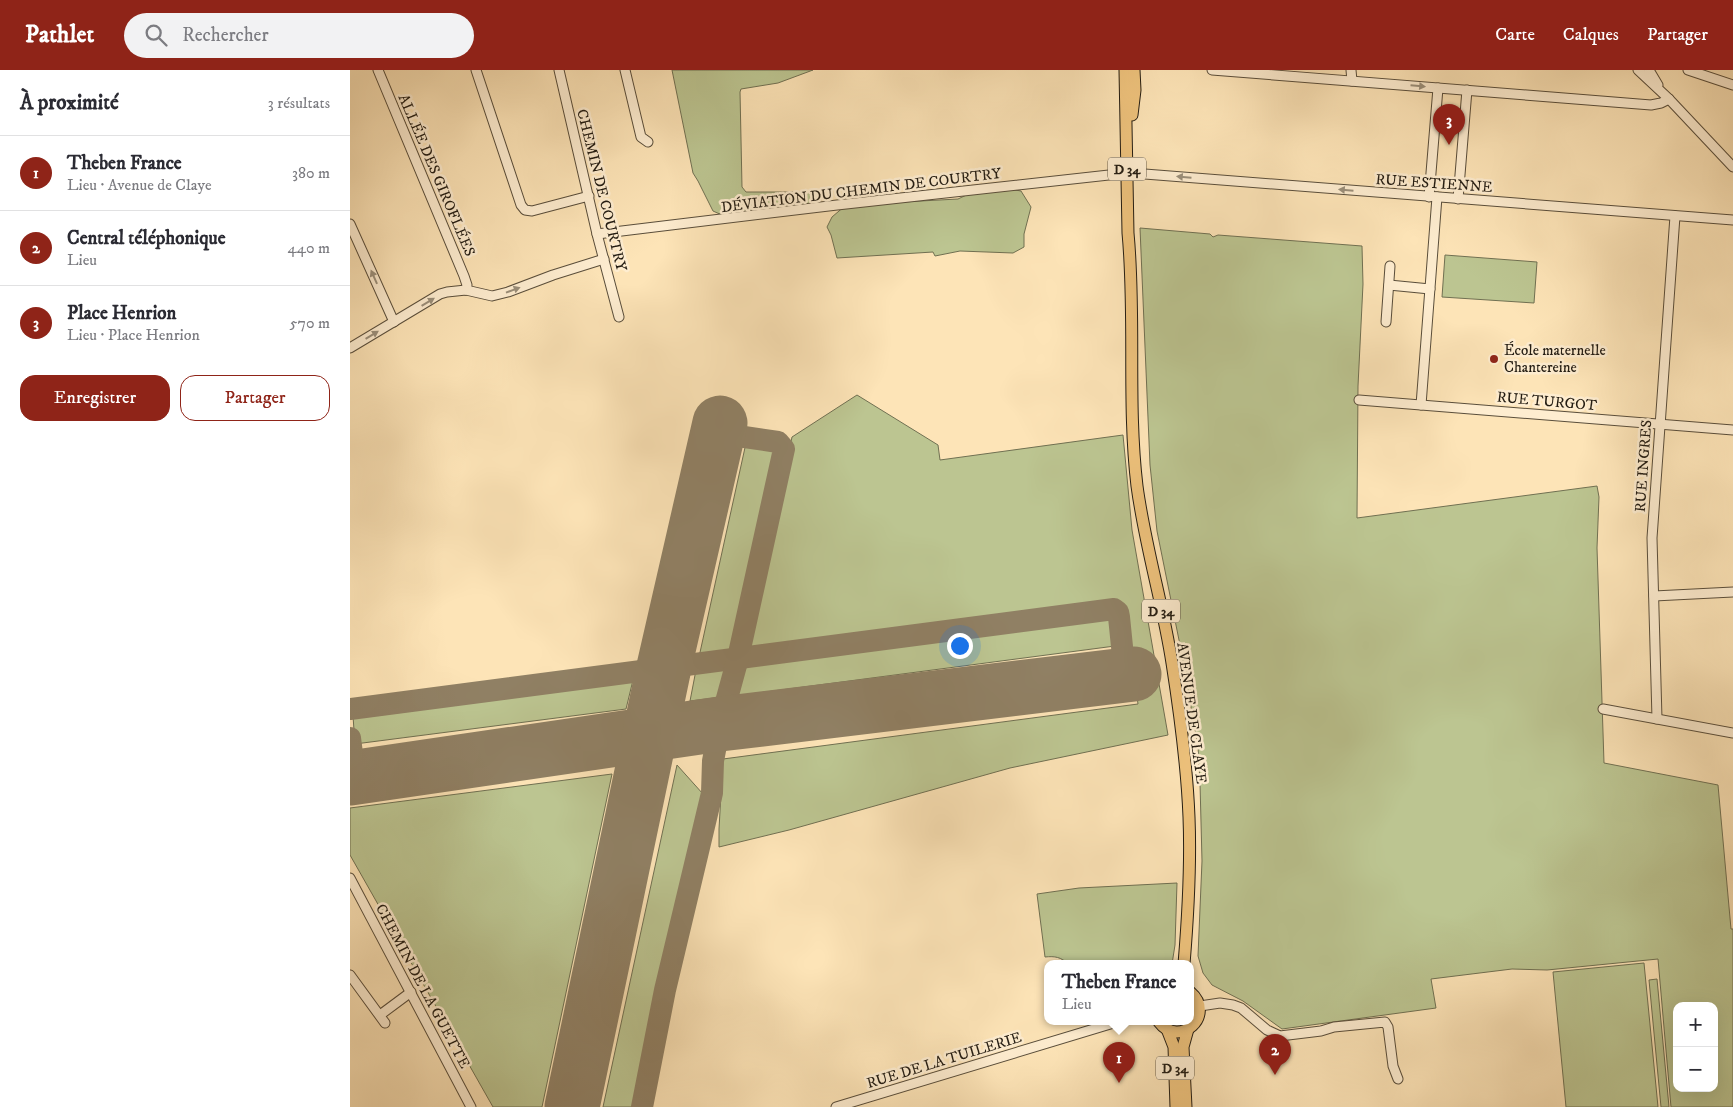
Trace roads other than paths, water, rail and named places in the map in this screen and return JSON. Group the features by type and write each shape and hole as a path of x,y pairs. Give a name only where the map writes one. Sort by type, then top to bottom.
{"main road":[{"name":"AVENUE DE CLAYE","path":"1125,70 1133,233 1131,259 1133,408 1137,483 1146,539 1172,662 1187,777 1189,856 1184,960"},
{"name":"AVENUE DE CLAYE","path":"1130,173 1135,90 1134,70"},
{"path":"1194,995 1200,1006 1198,1020 1194,1024"},
{"name":"D 34","path":"1162,1025 1174,1047 1176,1107"},
{"path":"1163,1025 1174,1032 1188,1029 1192,1025"},
{"name":"D 34","path":"1186,1107 1183,1047 1188,1029"}],"street":[{"name":"ALLÉE DES GIROFLÉES","path":"378,70 464,276 467,285 466,290"},
{"path":"476,70 521,204 525,210 532,211 589,196"},
{"name":"CHEMIN DE COURTRY","path":"559,70 597,234 619,317"},
{"path":"625,70 641,137 648,142"},
{"path":"1212,70 1651,105 1661,103 1666,97"},
{"path":"1351,70 1352,81"},
{"path":"1638,70 1733,167"},
{"path":"1649,70 1666,97"},
{"path":"1688,70 1733,85"},
{"path":"1421,405 1430,289 1438,88"},
{"path":"1458,199 1467,90"},
{"name":"RUE ESTIENNE","path":"1130,173 1733,220"},
{"name":"DÉVIATION DU CHEMIN DE COURTRY","path":"597,234 836,205 1130,173"},
{"name":"RUE INGRES","path":"1657,719 1652,538 1675,216"},
{"path":"350,224 394,322"},
{"path":"350,348 440,294 466,290 492,296 604,259"},
{"path":"1386,322 1390,266"},
{"path":"1389,285 1430,289"},
{"name":"RUE TURGOT","path":"1359,400 1733,430"},
{"path":"1654,596 1733,592"},
{"path":"1602,709 1733,733"},
{"name":"CHEMIN DE LA GUETTE","path":"350,878 471,1107"},
{"path":"350,974 385,1023"},
{"path":"380,1015 411,992"},
{"path":"1200,1006 1225,1003 1236,1006 1267,1030 1280,1036 1321,1031 1334,1027 1385,1022 1388,1027 1393,1066 1398,1078"},
{"name":"RUE DE LA TUILERIE","path":"838,1107 1107,1025"}],"place":[{"name":"Place Henrion","path":"1449,145"},
{"name":"École maternelle Chantereine","path":"1494,359"},
{"name":"Central téléphonique","path":"1275,1075"},
{"name":"Theben France","path":"1119,1083"}]}
